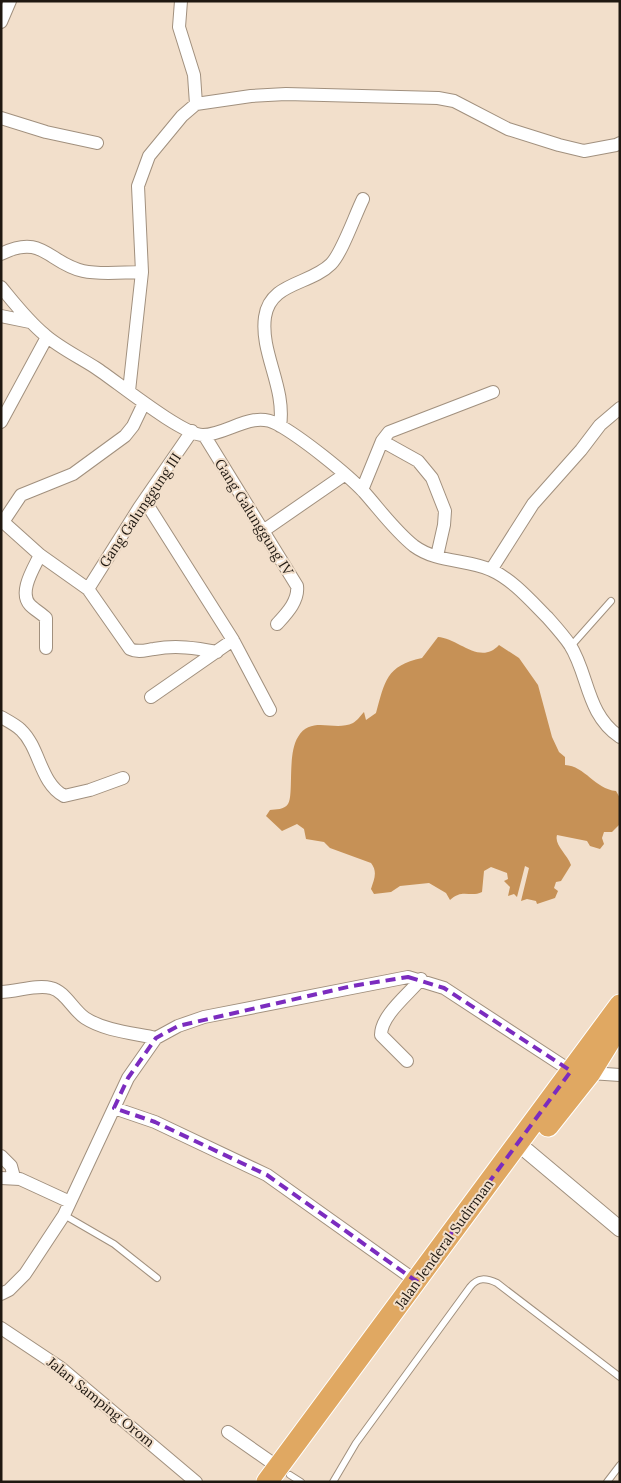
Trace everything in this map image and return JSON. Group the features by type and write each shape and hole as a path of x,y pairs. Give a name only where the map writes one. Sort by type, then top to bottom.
{"highway":[{"name":"Jalan Jenderal Sudirman","path":"284,1477 527,1151 619,1014"},
{"name":"Jalan Jenderal Sudirman","path":"284,1477 416,1281 581,1072"}],"street":[{"path":"1,22 10,1"},
{"path":"181,1 179,27 194,75 196,104"},
{"path":"128,391 142,272 138,186 149,156 170,129 196,104 220,99 286,94 438,98 454,101 508,129 559,145 584,151 616,146 620,143"},
{"path":"1,118 46,132 97,143"},
{"path":"280,426 282,403 270,360 266,331 265,318 268,306 278,292 310,278 332,263 364,199"},
{"path":"1,254 16,246 30,246 81,271 142,272"},
{"path":"1,287 30,322 47,336 144,403 198,433 262,420 280,426 362,490 415,546 437,556 491,570 530,600 571,646 589,696 602,720 620,737"},
{"path":"1,316 30,322"},
{"path":"1,422 47,336"},
{"path":"362,490 382,441 389,432 493,392"},
{"path":"144,403 133,426 125,436 73,474 21,494 2,521 40,555 88,589 128,648 134,651 184,646 217,652"},
{"path":"491,570 533,504 581,450 600,425 620,408"},
{"name":"Gang Galunggung III","path":"88,589 144,501 198,433"},
{"name":"Gang Galunggung IV","path":"198,433 292,578 297,592 288,610 277,624"},
{"path":"382,441 418,460 432,478 445,511 437,556"},
{"path":"263,531 344,475"},
{"path":"144,501 234,640 270,710"},
{"path":"40,555 26,588 25,596 30,605 46,618 46,648"},
{"path":"151,697 234,640"},
{"path":"1,717 21,730 27,737 52,786 60,794 69,796 123,778"},
{"path":"1,1294 9,1290 26,1274 64,1215 128,1078 156,1038 178,1026 204,1017 352,986 408,977 421,979 444,988 581,1072 620,1075"},
{"path":"407,1061 384,1039 381,1035 381,1028 421,979"},
{"path":"1,992 52,988 60,993 77,1012 87,1019 104,1026 156,1038"},
{"path":"114,1108 155,1122 267,1174 416,1281"},
{"path":"527,1151 620,1229"},
{"path":"1,1156 11,1166 8,1178 70,1202"},
{"name":"Jalan Samping Orom","path":"1,1328 61,1368 196,1482"},
{"path":"228,1432 284,1477"}],"lane":[{"path":"571,646 611,601"},
{"path":"64,1215 114,1244 157,1278"},
{"path":"333,1482 356,1443 477,1280 486,1279 497,1283 620,1377"},
{"path":"607,1482 620,1465"}],"highlighted area":[{"path":"408,977 421,979 444,988 571,1071 416,1281 267,1175 155,1122 114,1108 128,1078 156,1038 178,1026 352,986"}],"shaded area":[{"path":"438,637 446,638 469,649 484,653 492,651 499,645 519,658 538,685 552,737 559,752 565,757 565,765 578,769 602,786 616,791 620,798 620,824 612,832 604,832 602,838 604,844 600,849 590,846 587,841 557,835 557,842 571,865 561,881 556,882 554,888 558,891 555,898 537,904 536,901 527,899 521,901 529,868 525,866 517,897 514,894 508,896 510,887 504,881 508,879 507,873 491,867 484,871 482,892 478,894 463,894 455,896 450,900 446,893 429,883 400,886 391,892 374,894 371,889 375,873 371,863 330,848 324,842 306,839 304,829 297,824 282,831 266,816 270,810 282,808 288,804 291,792 293,753 298,737 303,730 316,725 346,725 354,722 364,712 366,720 376,713 385,684 394,670 410,661 422,658"}]}
